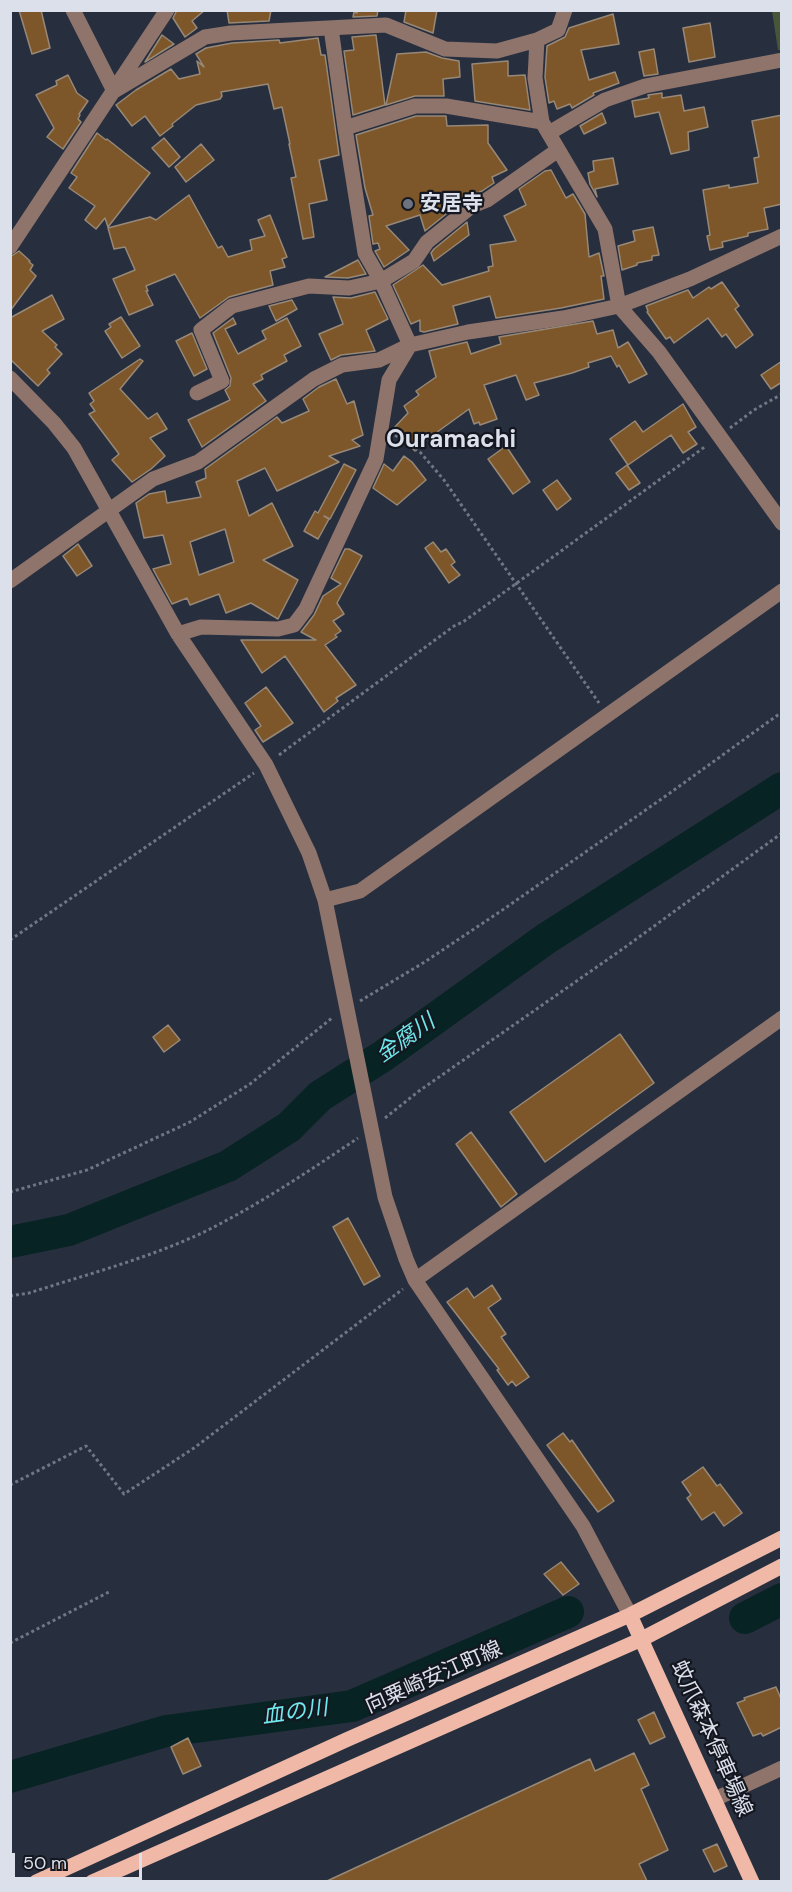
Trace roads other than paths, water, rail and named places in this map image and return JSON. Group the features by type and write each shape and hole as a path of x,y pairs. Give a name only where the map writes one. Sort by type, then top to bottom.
{"main road":[{"name":"向粟崎安江町線","path":"40,1881 346,1740 630,1615 782,1538"},
{"path":"92,1881 642,1638 782,1566"},
{"name":"蚊爪森本停車場線","path":"630,1615 752,1881"}],"street":[{"path":"73,10 114,91"},
{"path":"10,247 167,10"},
{"path":"114,91 205,37 231,33 386,25 445,49 497,51 537,40 558,30 565,10"},
{"path":"331,28 366,253 410,345"},
{"path":"537,40 535,78 545,128 605,229 619,306 659,352 782,523"},
{"path":"345,128 415,106 446,106 545,128 605,100 645,86 782,60"},
{"path":"197,393 222,381 201,330 232,306 309,286 349,288 381,281 414,261 427,242 472,206 488,200 558,150"},
{"path":"10,581 153,479 198,462 314,379 342,366 379,360 410,345 468,332 563,318 619,306 690,279 782,237"},
{"path":"178,634 201,627 278,629 294,625 306,609 376,459 388,380 410,345"},
{"path":"10,378 54,423 74,448 178,634 266,765 309,853 325,900 385,1197 406,1259 415,1280 583,1526 630,1615"},
{"path":"325,900 360,891 782,591"},
{"path":"415,1280 782,1018"},
{"path":"715,1799 782,1768"}],"waterway":[{"name":"金腐川","path":"10,1242 69,1230 228,1166 289,1127 320,1096 383,1056 547,938 782,788"},
{"name":"血の川","path":"745,1618 782,1599"},
{"name":"血の川","path":"10,1777 166,1731 352,1706 568,1612"}],"place":[{"name":"安居寺","path":"408,204"}],"district":[{"name":"Ouramachi","path":"451,441"}]}
